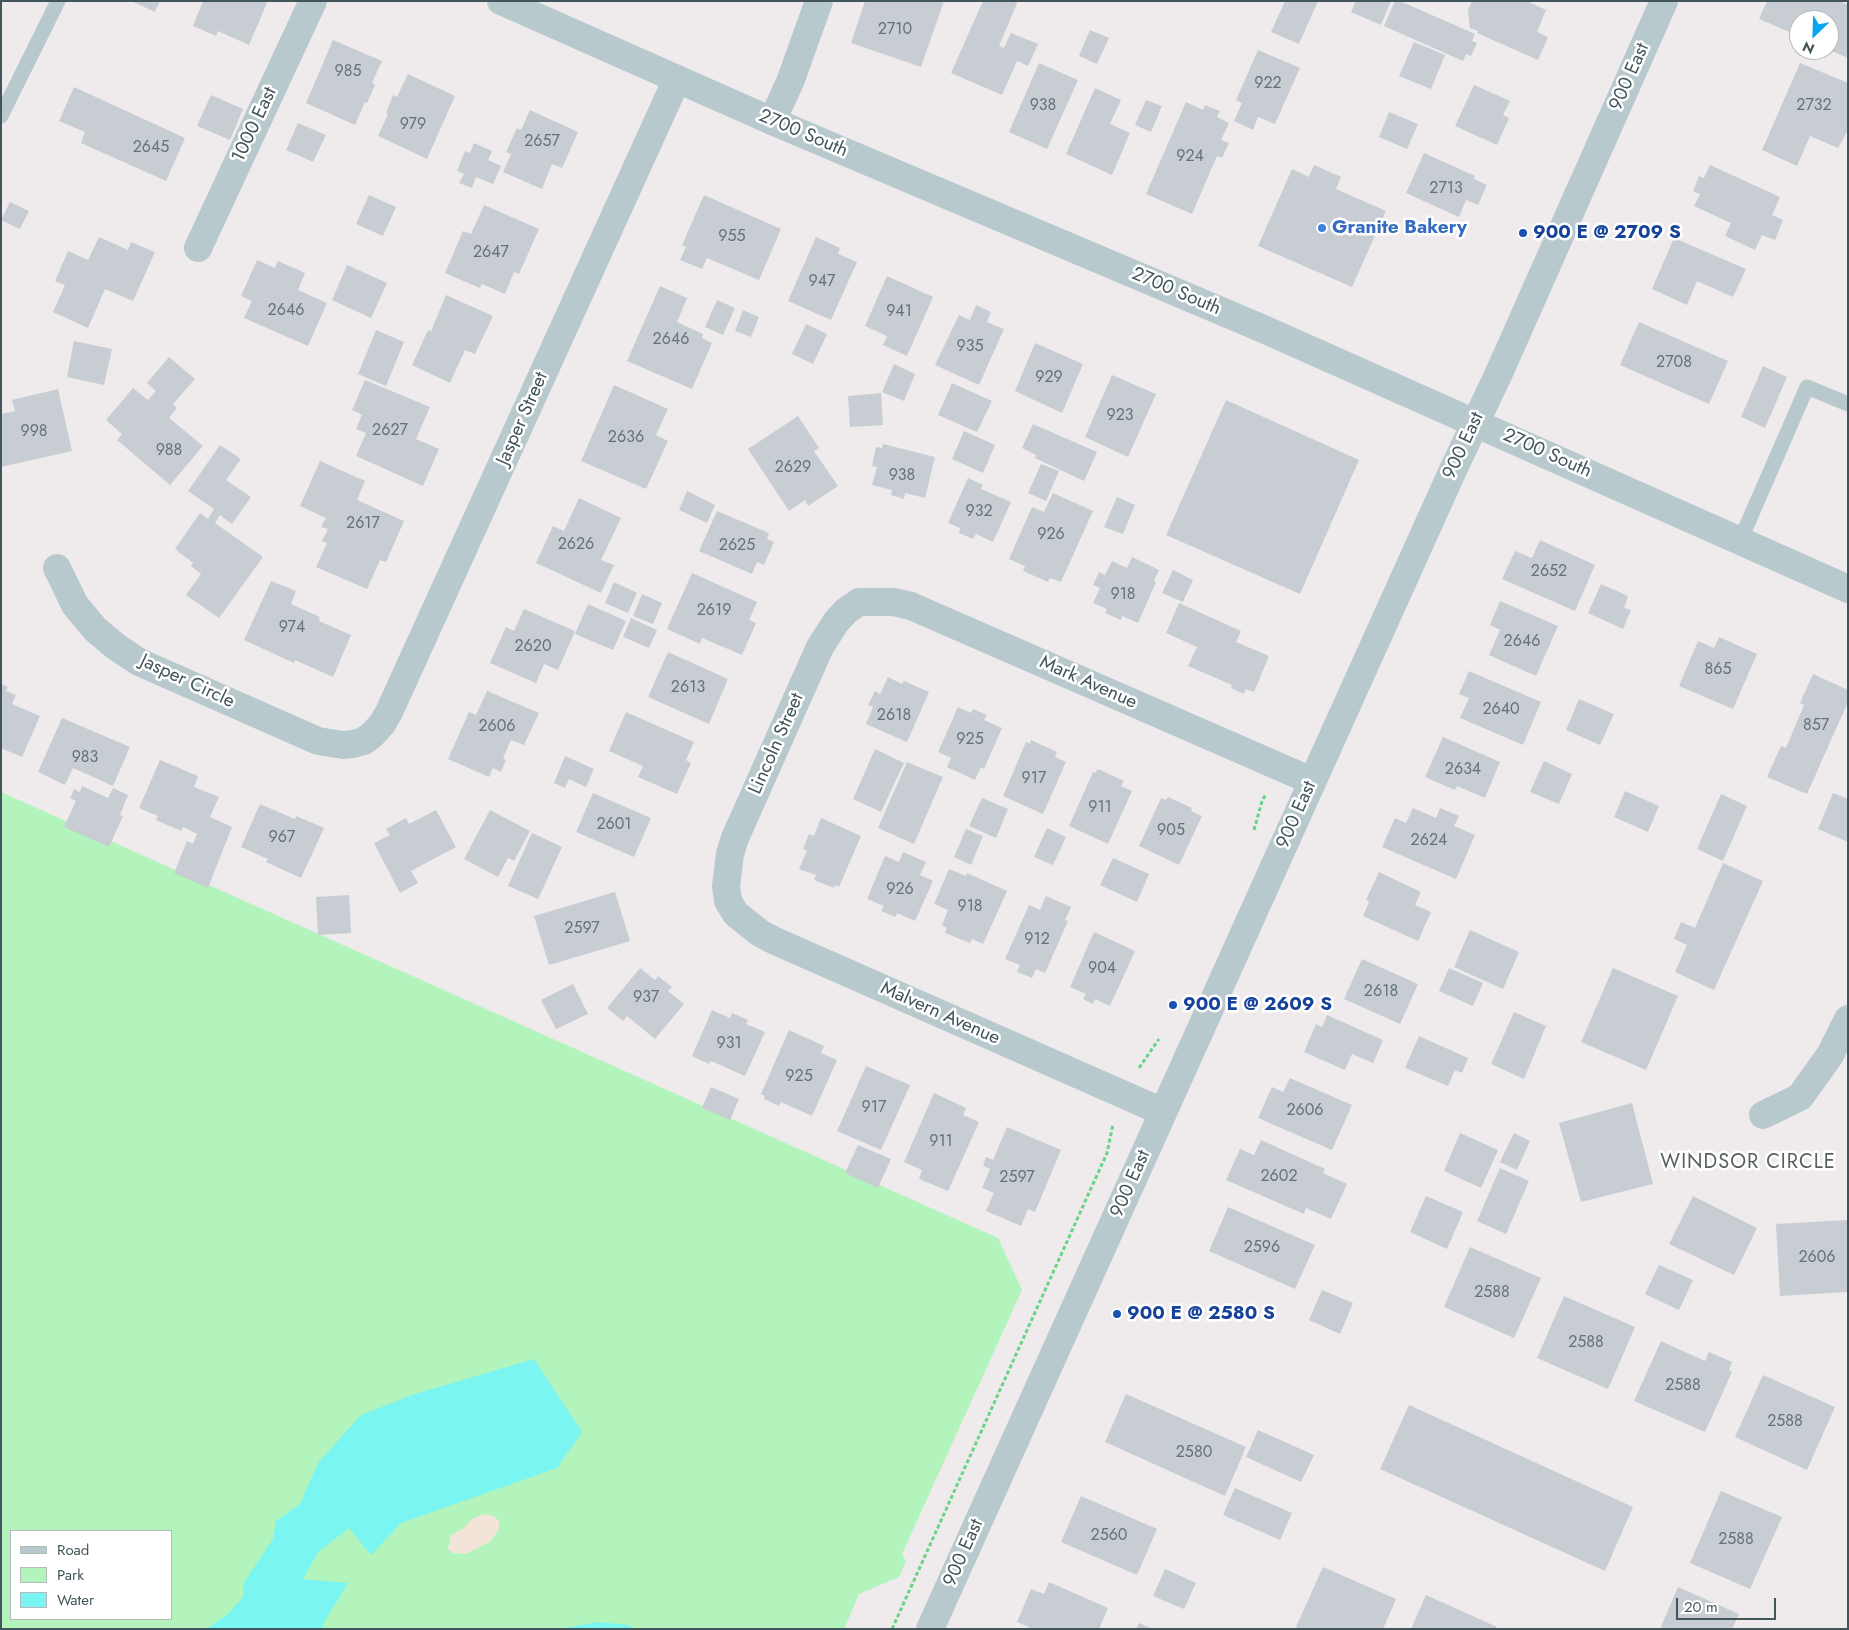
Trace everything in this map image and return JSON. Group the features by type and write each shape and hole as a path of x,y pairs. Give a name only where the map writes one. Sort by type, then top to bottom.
{"street":[{"name":"1000 East","path":"198,248 313,1"},
{"name":"2700 South","path":"501,1 772,121 1243,320 1848,589"},
{"path":"772,121 790,82 819,1"},
{"name":"900 East","path":"930,1629 1474,422 1499,373 1664,1"},
{"name":"Jasper Street","path":"353,744 364,741 373,734 389,712 678,79"},
{"name":"Jasper Circle","path":"57,568 75,605 95,629 115,646 139,662 304,736 332,744 353,744"},
{"name":"Mark Avenue","path":"859,602 894,602 926,612 1312,781"},
{"name":"Lincoln Street","path":"728,901 726,870 735,838 827,634 846,611 859,602"},
{"name":"Malvern Avenue","path":"728,901 736,914 760,933 773,940 1163,1112"},
{"path":"1764,1115 1800,1098 1830,1055 1848,1019"}],"lane":[{"path":"1,116 58,1"},
{"path":"1740,541 1807,387 1848,404"}],"path":[{"path":"1251,837 1262,801 1267,792"},
{"path":"1140,1066 1152,1052 1160,1037"},
{"path":"892,1629 1107,1153 1115,1118"}],"green space":[{"path":"1,792 998,1238 1022,1290 902,1554 906,1561 899,1577 859,1594 844,1629 1,1629"}],"sand":[{"path":"483,1514 494,1516 499,1521 499,1529 491,1541 466,1554 453,1553 448,1549 451,1535 464,1528 472,1519"}],"water":[{"path":"534,1359 582,1432 557,1468 401,1523 371,1555 349,1528 318,1552 303,1579 348,1583 323,1624 322,1629 206,1629 229,1613 244,1596 243,1584 273,1539 276,1521 300,1504 318,1463 361,1415 415,1394"},
{"path":"596,1622 629,1625 633,1629 561,1629"}],"building":[{"path":"131,1 160,1 155,12"},
{"path":"203,1 263,1 267,3 249,45 218,31 216,36 193,26"},
{"path":"865,1 944,1 921,67 851,43"},
{"path":"983,1 1018,1 999,46 1004,48 1011,33 1038,44 1028,66 1017,61 1002,95 951,73"},
{"path":"1285,1 1318,1 1299,44 1271,32"},
{"path":"1356,1 1391,1 1381,25 1351,12"},
{"path":"1395,1 1400,1 1475,34 1472,41 1477,43 1471,56 1466,54 1463,61 1384,26"},
{"path":"1472,1 1527,1 1546,10 1537,32 1548,37 1538,60 1477,33 1478,31 1470,28 1468,10"},
{"path":"1767,1 1839,1 1848,5 1848,58 1839,54 1839,10 1789,10 1789,32 1759,19"},
{"path":"1090,30 1109,38 1097,64 1079,56"},
{"path":"333,40 382,61 372,83 375,85 355,125 306,103"},
{"path":"1414,42 1445,55 1431,89 1399,76"},
{"path":"1258,50 1300,68 1275,124 1258,117 1253,130 1234,121 1242,103 1236,100"},
{"path":"1039,63 1078,80 1047,149 1009,132"},
{"path":"1800,63 1848,83 1848,130 1838,148 1810,136 1797,166 1762,150"},
{"path":"408,74 455,96 427,159 378,136 388,114 386,113 393,95 397,97"},
{"path":"1474,85 1510,101 1503,115 1509,118 1497,145 1455,126"},
{"path":"74,87 185,138 166,181 81,143 85,132 59,121"},
{"path":"1095,88 1121,100 1110,124 1130,133 1112,175 1066,154"},
{"path":"211,95 243,109 230,140 197,126"},
{"path":"1146,100 1162,106 1151,132 1135,125"},
{"path":"1186,102 1203,110 1205,105 1220,111 1217,117 1229,123 1221,140 1229,143 1222,158 1217,156 1192,214 1146,194"},
{"path":"530,110 578,132 562,168 552,164 542,189 503,172 511,154 506,152 517,128 521,130"},
{"path":"1389,112 1418,124 1407,149 1379,137"},
{"path":"298,123 326,135 313,162 286,150"},
{"path":"474,143 492,151 488,160 501,166 493,184 476,177 472,188 459,183 464,174 457,171 465,151 470,153"},
{"path":"1424,153 1475,176 1474,179 1487,185 1478,205 1466,200 1459,217 1406,193"},
{"name":"Granite Bakery","path":"1314,165 1341,177 1336,189 1386,211 1352,287 1258,246 1292,169 1309,177"},
{"path":"1710,165 1780,197 1772,215 1783,220 1775,240 1762,235 1755,250 1725,236 1731,223 1694,206 1700,194 1693,191 1699,176 1704,178"},
{"path":"369,195 396,207 383,236 356,224"},
{"path":"704,195 781,229 759,280 707,258 702,269 680,260 686,247 682,245"},
{"path":"10,202 29,211 20,229 1,220"},
{"path":"484,205 539,229 519,274 514,272 505,294 482,284 480,288 445,273 463,231 471,234"},
{"path":"99,237 128,250 131,242 155,252 133,301 105,289 88,328 53,312 65,285 55,281 68,251 88,260"},
{"path":"816,237 840,248 838,254 857,262 831,320 788,301"},
{"path":"1674,238 1746,269 1733,297 1697,281 1687,305 1652,289"},
{"path":"257,260 275,268 278,261 305,273 298,290 327,303 308,346 244,318 252,301 241,296"},
{"path":"347,265 387,283 371,318 332,300"},
{"path":"887,276 933,297 907,356 883,345 887,336 865,326"},
{"path":"660,286 687,298 677,322 703,334 702,338 712,343 692,389 627,361"},
{"path":"446,295 493,316 475,354 465,350 450,383 412,365 428,330 431,331"},
{"path":"717,300 735,308 723,335 705,327"},
{"path":"976,305 991,312 987,322 1004,329 979,385 935,365 959,315 970,320"},
{"path":"743,310 759,317 751,337 735,331"},
{"path":"1639,322 1728,361 1709,404 1620,365"},
{"path":"806,324 827,334 813,364 792,354"},
{"path":"376,330 404,342 386,386 358,374"},
{"path":"74,341 112,349 104,385 67,377"},
{"path":"1035,343 1083,364 1062,413 1015,391"},
{"path":"169,357 195,379 173,404 177,408 169,418 203,446 170,485 117,440 122,434 106,420 133,388 148,400 156,391 147,383"},
{"path":"894,364 915,374 904,401 882,392"},
{"path":"1763,366 1787,377 1765,428 1741,417"},
{"path":"1112,375 1156,394 1128,457 1085,437"},
{"path":"365,380 430,407 416,439 439,449 423,486 356,456 366,433 356,429 362,415 352,410"},
{"path":"952,383 992,401 977,432 938,415"},
{"path":"614,385 668,409 656,435 668,441 646,489 581,461"},
{"path":"58,389 72,451 1,467 1,414 15,411 12,400"},
{"path":"881,393 883,425 850,427 848,396"},
{"path":"1226,400 1359,460 1300,594 1166,535"},
{"path":"798,416 819,448 814,451 838,486 808,506 805,500 789,511 748,449"},
{"path":"1033,424 1097,452 1084,481 1035,458 1036,455 1022,448"},
{"path":"964,431 995,445 983,473 952,459"},
{"path":"883,444 935,457 925,498 905,493 904,499 891,495 892,490 872,485 877,467 872,466 876,447 882,448"},
{"path":"220,445 241,459 226,480 251,497 232,524 220,515 215,523 263,557 219,618 186,595 201,574 191,566 193,563 175,549 200,513 208,519 214,509 188,491"},
{"path":"320,461 365,481 357,500 404,521 386,562 380,560 367,589 316,567 327,543 322,541 328,529 321,527 326,518 300,506"},
{"path":"1041,464 1059,471 1046,501 1028,493"},
{"path":"968,478 983,485 981,489 1011,502 993,542 976,534 973,539 959,533 960,528 948,523"},
{"path":"687,491 715,505 707,523 679,510"},
{"path":"1053,493 1093,511 1061,582 1050,578 1048,582 1023,571 1025,566 1009,559 1032,507 1044,512"},
{"path":"1117,497 1135,505 1123,534 1104,527"},
{"path":"579,498 621,518 601,560 614,565 601,593 536,563 553,526 564,531"},
{"path":"717,511 769,533 767,539 774,542 764,565 757,562 752,574 699,551"},
{"path":"1540,540 1595,565 1575,611 1502,579 1515,551 1532,558"},
{"path":"1132,557 1159,570 1154,581 1156,582 1138,623 1122,616 1121,620 1105,613 1107,609 1093,603 1100,588 1093,585 1099,572 1105,575 1112,561 1127,568"},
{"path":"1173,570 1193,580 1183,602 1162,593"},
{"path":"692,573 757,602 749,620 756,623 742,655 702,638 700,644 667,629"},
{"path":"271,581 296,591 291,604 320,617 319,621 351,635 333,677 295,660 294,663 244,640"},
{"path":"614,582 637,593 628,613 605,603"},
{"path":"1601,584 1628,596 1624,608 1631,610 1623,629 1588,613"},
{"path":"642,594 662,603 653,624 633,616"},
{"path":"1500,601 1558,626 1536,676 1489,655 1500,630 1490,625"},
{"path":"1179,603 1241,631 1236,642 1269,656 1254,692 1246,689 1244,694 1231,688 1232,685 1188,666 1197,647 1166,633"},
{"path":"588,604 626,621 613,650 575,634"},
{"path":"524,609 575,631 558,670 544,664 536,683 490,663 506,627 514,631"},
{"path":"631,618 657,630 649,648 623,637"},
{"path":"1719,637 1757,654 1733,709 1679,686 1698,641 1714,648"},
{"path":"668,652 728,679 709,724 648,697"},
{"path":"1469,671 1541,702 1523,745 1460,718 1469,698 1459,694"},
{"path":"1813,674 1848,690 1848,702 1807,794 1767,777 1781,746 1786,748 1804,705 1800,703"},
{"path":"888,677 902,684 904,681 929,692 907,742 866,724 873,707 868,705 875,691 880,694"},
{"path":"1,684 8,687 6,691 16,695 12,704 40,716 22,757 1,748"},
{"path":"487,691 539,713 524,745 511,740 503,758 506,760 501,772 493,768 489,777 448,759 469,712 476,715"},
{"path":"1579,699 1614,714 1600,745 1566,730"},
{"path":"958,707 971,713 973,709 987,715 984,720 1002,728 984,769 981,767 975,780 947,767 951,758 938,752"},
{"path":"626,712 694,742 686,760 691,763 677,794 638,777 643,766 609,751"},
{"path":"62,718 130,747 113,786 73,768 65,785 38,772"},
{"path":"1443,737 1500,762 1485,798 1457,786 1455,790 1425,777"},
{"path":"1031,740 1057,752 1055,757 1066,762 1043,814 1003,796 1026,742 1030,744"},
{"path":"875,749 904,763 881,812 853,799"},
{"path":"565,756 594,769 586,787 569,779 565,788 554,783"},
{"path":"160,760 198,776 194,787 219,797 210,817 232,827 208,888 174,873 187,841 193,844 197,834 183,827 181,831 156,820 158,816 139,808"},
{"path":"1544,761 1572,774 1559,804 1530,792"},
{"path":"907,762 943,777 914,844 878,828"},
{"path":"1098,769 1124,781 1121,786 1132,791 1108,844 1069,826 1093,772 1095,773"},
{"path":"82,786 108,798 113,788 128,795 120,815 123,816 109,847 64,827 76,801 70,798 74,789 80,792"},
{"path":"1625,791 1659,806 1648,832 1614,817"},
{"path":"593,793 651,818 634,857 576,832"},
{"path":"1833,793 1848,799 1848,842 1818,829"},
{"path":"1721,794 1747,806 1723,861 1697,849"},
{"path":"1168,797 1192,808 1191,811 1202,816 1179,865 1139,846 1161,798 1166,800"},
{"path":"982,798 1008,809 996,838 969,826"},
{"path":"260,804 295,819 296,816 324,828 301,878 266,862 268,859 241,847"},
{"path":"1413,808 1436,818 1440,808 1459,816 1454,826 1475,835 1456,879 1382,847 1395,818 1406,823"},
{"path":"436,810 456,847 411,871 418,883 400,893 374,843 390,835 386,829 406,818 409,824"},
{"path":"490,810 530,831 514,861 508,858 498,877 464,859"},
{"path":"821,818 861,836 839,887 835,885 834,888 814,880 816,875 799,869 807,851 803,849 809,834 814,836"},
{"path":"1047,828 1066,837 1053,865 1034,857"},
{"path":"966,829 983,836 971,865 954,857"},
{"path":"532,833 562,847 538,899 508,886"},
{"path":"903,852 926,862 920,875 933,881 915,921 897,913 896,917 881,911 884,906 867,899 885,856 899,862"},
{"path":"1113,858 1149,874 1137,902 1100,885"},
{"path":"1723,863 1763,881 1714,990 1675,972 1687,945 1674,939 1681,922 1695,928"},
{"path":"949,869 966,876 967,873 1007,891 983,944 972,939 970,943 945,933 947,928 942,925 948,910 934,904"},
{"path":"1379,872 1421,892 1415,905 1431,912 1418,941 1363,916 1369,902 1366,900"},
{"path":"615,892 630,941 549,965 534,916"},
{"path":"349,895 351,933 318,935 316,897"},
{"path":"1046,896 1071,907 1065,920 1068,921 1045,973 1036,969 1032,978 1017,972 1020,965 1005,959 1029,905 1040,910"},
{"path":"1470,930 1519,952 1503,989 1454,967"},
{"path":"1094,932 1135,951 1110,1006 1095,999 1093,1004 1083,999 1086,994 1070,987"},
{"path":"1362,959 1418,984 1400,1024 1344,999"},
{"path":"640,968 655,980 658,976 672,987 668,991 684,1004 655,1039 627,1016 623,1021 607,1008"},
{"path":"1449,968 1483,983 1473,1006 1439,991"},
{"path":"1613,968 1678,996 1646,1070 1581,1042"},
{"path":"573,984 588,1014 556,1029 541,1000"},
{"path":"712,1010 730,1018 732,1013 748,1020 746,1024 765,1032 745,1076 711,1061 709,1064 692,1056"},
{"path":"1514,1012 1546,1026 1524,1079 1491,1064"},
{"path":"1327,1015 1383,1040 1373,1063 1352,1054 1345,1070 1304,1052 1316,1024 1322,1027"},
{"path":"789,1030 824,1046 821,1053 837,1060 812,1116 781,1102 779,1106 764,1099 765,1096 761,1094"},
{"path":"1419,1036 1468,1058 1462,1073 1455,1070 1448,1086 1405,1068"},
{"path":"866,1066 910,1085 881,1150 837,1131"},
{"path":"1290,1078 1352,1105 1332,1150 1258,1118 1272,1087 1283,1092"},
{"path":"711,1087 739,1099 730,1120 702,1108"},
{"path":"934,1093 966,1108 963,1115 979,1122 948,1191 919,1179 922,1170 904,1162"},
{"path":"1632,1103 1653,1184 1581,1202 1559,1123"},
{"path":"1007,1127 1061,1150 1035,1212 1028,1209 1021,1226 986,1211 994,1193 982,1188 990,1169 983,1166 986,1157 993,1160"},
{"path":"1460,1133 1498,1150 1481,1188 1444,1171"},
{"path":"1514,1133 1530,1141 1517,1170 1500,1162"},
{"path":"1261,1140 1325,1169 1323,1173 1347,1184 1331,1219 1306,1208 1304,1214 1226,1180 1240,1149 1254,1155"},
{"path":"858,1145 891,1159 878,1188 845,1173"},
{"path":"1500,1168 1529,1181 1506,1234 1477,1221"},
{"path":"1426,1196 1463,1212 1447,1249 1410,1232"},
{"path":"1693,1196 1757,1228 1734,1275 1669,1244"},
{"path":"1228,1207 1315,1245 1295,1289 1209,1251"},
{"path":"1848,1220 1848,1292 1780,1296 1776,1224"},
{"path":"1470,1247 1541,1278 1514,1338 1444,1307"},
{"path":"1659,1265 1693,1280 1679,1310 1645,1294"},
{"path":"1322,1290 1353,1303 1340,1334 1309,1320"},
{"path":"1564,1296 1635,1327 1608,1389 1537,1358"},
{"path":"1661,1341 1705,1361 1709,1352 1732,1362 1729,1370 1732,1372 1705,1432 1634,1401"},
{"path":"1763,1375 1835,1407 1807,1470 1735,1437"},
{"path":"1126,1394 1246,1447 1225,1496 1105,1442"},
{"path":"1409,1405 1633,1507 1605,1571 1380,1469"},
{"path":"1258,1430 1314,1455 1301,1482 1246,1457"},
{"path":"1235,1488 1292,1513 1280,1540 1223,1515"},
{"path":"1721,1491 1782,1517 1750,1589 1690,1563"},
{"path":"1081,1496 1157,1529 1137,1575 1061,1542"},
{"path":"1323,1567 1396,1599 1383,1629 1300,1629 1296,1627"},
{"path":"1165,1569 1196,1583 1184,1609 1153,1596"},
{"path":"1049,1582 1108,1608 1099,1629 1033,1629 1017,1622 1031,1589 1044,1594"},
{"path":"1678,1587 1739,1614 1732,1629 1660,1629"},
{"path":"1426,1595 1497,1627 1496,1629 1411,1629"},
{"path":"1139,1623 1153,1629 1136,1629"}],"place":[{"name":"Granite Bakery","path":"1322,228"},
{"name":"900 E @ 2709 S","path":"1523,233"},
{"name":"900 E @ 2609 S","path":"1173,1005"},
{"name":"900 E @ 2580 S","path":"1117,1314"}],"district":[{"name":"WINDSOR CIRCLE","path":"1748,1163"}]}
